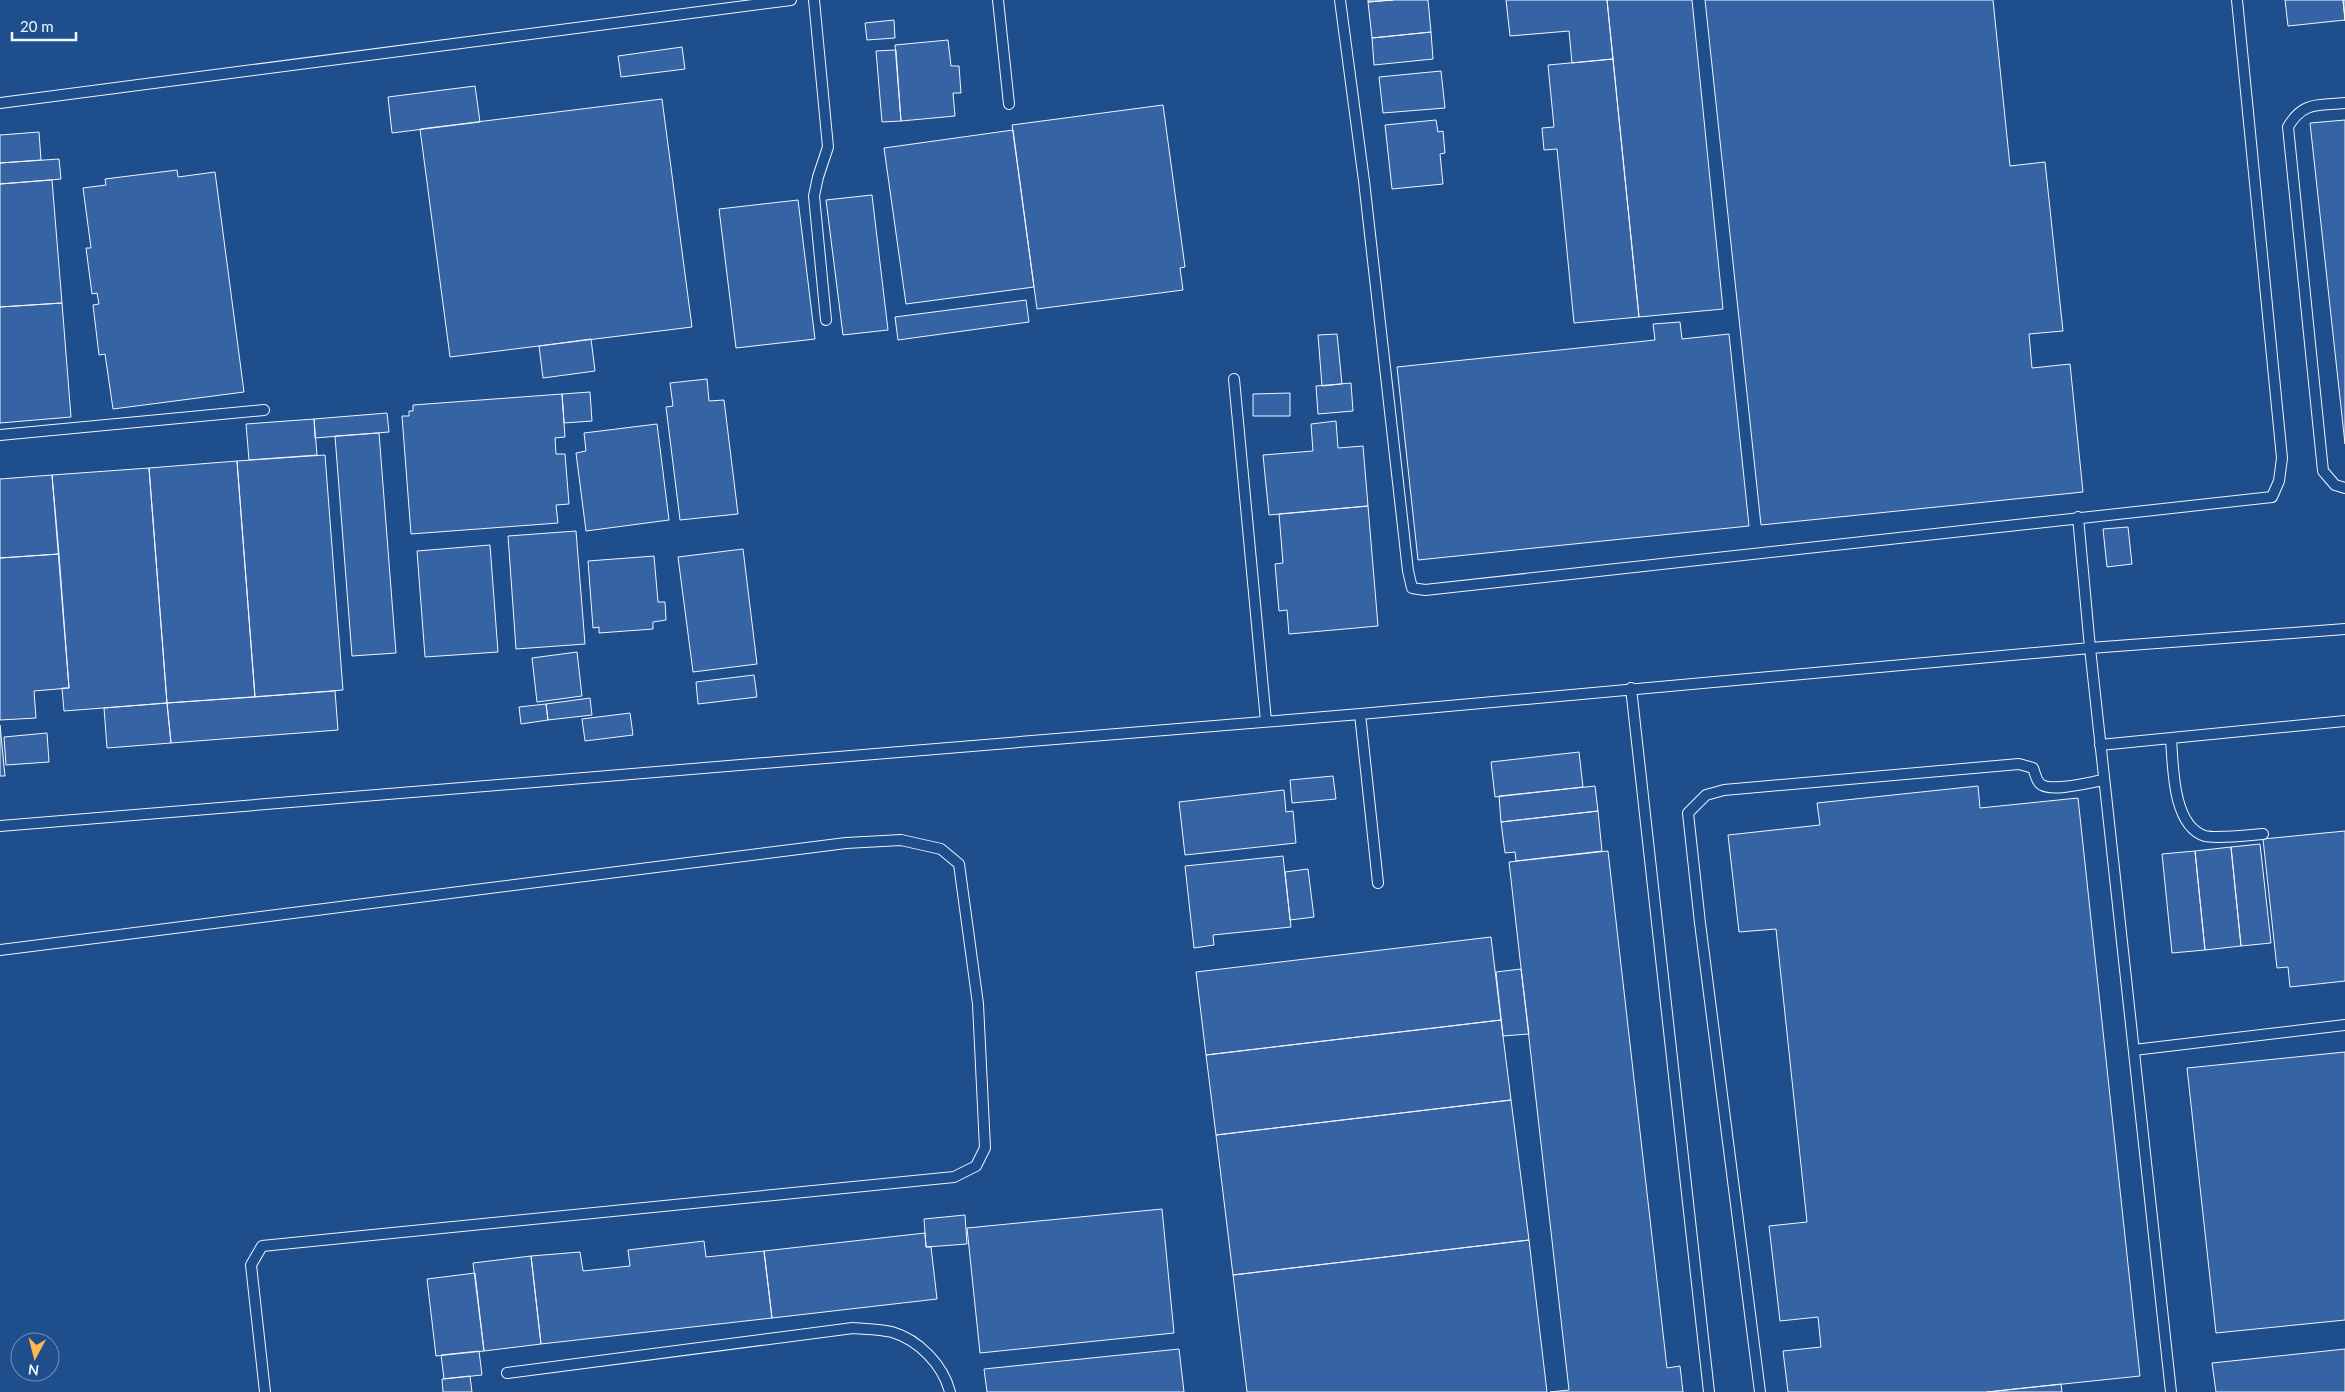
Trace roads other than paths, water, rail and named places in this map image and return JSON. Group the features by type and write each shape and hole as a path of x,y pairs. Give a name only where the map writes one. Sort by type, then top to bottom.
{"lane":[{"path":"0,103 791,0"},
{"path":"814,0 828,147 818,176 814,196 826,320"},
{"path":"998,0 1009,104"},
{"path":"1340,0 1364,181 1408,571 1412,588 1425,590 2272,497 2278,481 2282,458 2237,0"},
{"path":"2345,103 2304,108 2296,113 2288,127 2323,471 2335,485 2345,488"},
{"path":"1234,379 1266,721"},
{"path":"0,436 264,410"},
{"path":"2078,517 2100,744 2171,1392"},
{"path":"0,826 1360,714 2090,648 2345,629"},
{"path":"1631,688 1709,1392"},
{"path":"1360,714 1378,883"},
{"path":"2100,744 2345,721"},
{"path":"2171,738 2176,798 2184,816 2195,831 2205,836 2263,834"},
{"path":"1760,1392 1700,923 1688,813 1706,795 1724,790 2019,764 2033,768 2040,784 2054,788 2104,780"},
{"path":"0,950 846,843 901,840 941,849 959,864 978,1004 985,1148 976,1166 954,1177 262,1246 250,1265 265,1392"},
{"path":"2134,1050 2345,1025"},
{"path":"507,1372 853,1328 892,1332 912,1341 935,1360 950,1392"}]}
